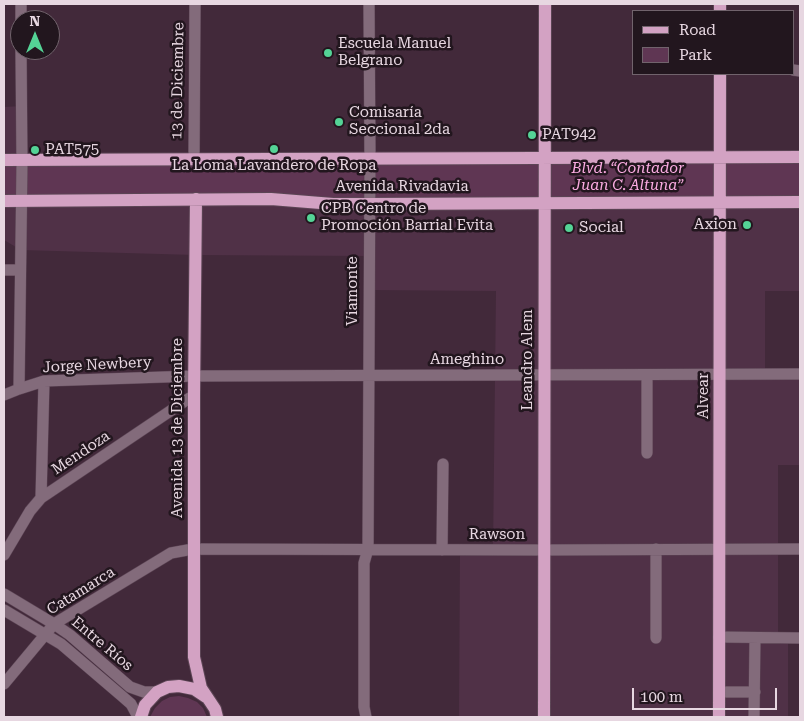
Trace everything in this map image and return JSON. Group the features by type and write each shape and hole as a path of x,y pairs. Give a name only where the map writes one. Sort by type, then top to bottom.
{"main road":[{"name":"Leandro Alem","path":"544,717 545,4"},
{"name":"Alvear","path":"718,717 720,75"},
{"name":"Avenida Rivadavia","path":"4,160 800,157"},
{"name":"Avenida 13 de Diciembre","path":"194,657 196,199"},
{"name":"Avenida Rivadavia","path":"4,200 271,199 333,204 800,202"},
{"path":"179,686 188,676 194,657"},
{"path":"194,657 198,680 206,697 215,709 217,717"},
{"path":"140,717 146,705 157,692 168,688 179,686 194,689 206,697"}],"street":[{"name":"13 de Diciembre","path":"194,159 195,4"},
{"name":"Viamonte","path":"367,717 364,707 364,563 368,549 369,4"},
{"path":"19,388 22,200 21,60"},
{"path":"4,270 20,270"},
{"name":"Ameghino","path":"194,376 800,374"},
{"path":"646,375 647,453"},
{"name":"Jorge Newbery","path":"4,395 19,388 44,381 194,376"},
{"path":"41,498 44,381"},
{"name":"Mendoza","path":"4,555 30,511 41,498 194,394"},
{"path":"442,550 443,464"},
{"name":"Rawson","path":"193,549 800,549"},
{"name":"Catamarca","path":"4,684 54,624 171,553 193,549"},
{"path":"656,549 656,638"},
{"name":"Entre Ríos","path":"4,594 70,635 130,688 144,692 157,692"},
{"name":"Entre Ríos","path":"4,610 61,644 123,696 140,717"},
{"path":"719,638 800,638"},
{"path":"754,717 755,638"},
{"path":"719,692 754,692"}],"shaded area":[{"path":"22,106 23,200 800,202 800,291 765,291 765,374 800,374 800,465 778,465 778,638 788,638 788,717 459,717 460,550 493,550 496,291 368,290 368,256 195,255 21,250 4,240 4,107"}],"green space":[{"name":"Blvd. “Contador Juan C. Altuna”","path":"800,157 800,202 4,201 4,160"},
{"path":"179,696 197,702 203,708 207,717 150,717 162,701 170,697"}],"place":[{"name":"Escuela Manuel Belgrano","path":"328,53"},
{"name":"Comisaría Seccional 2da","path":"339,122"},
{"name":"PAT942","path":"532,135"},
{"name":"La Loma Lavandero de Ropa","path":"274,149"},
{"name":"PAT575","path":"35,150"},
{"name":"CPB Centro de Promoción Barrial Evita","path":"311,218"},
{"name":"Axion","path":"747,225"},
{"name":"Social","path":"569,228"}]}
